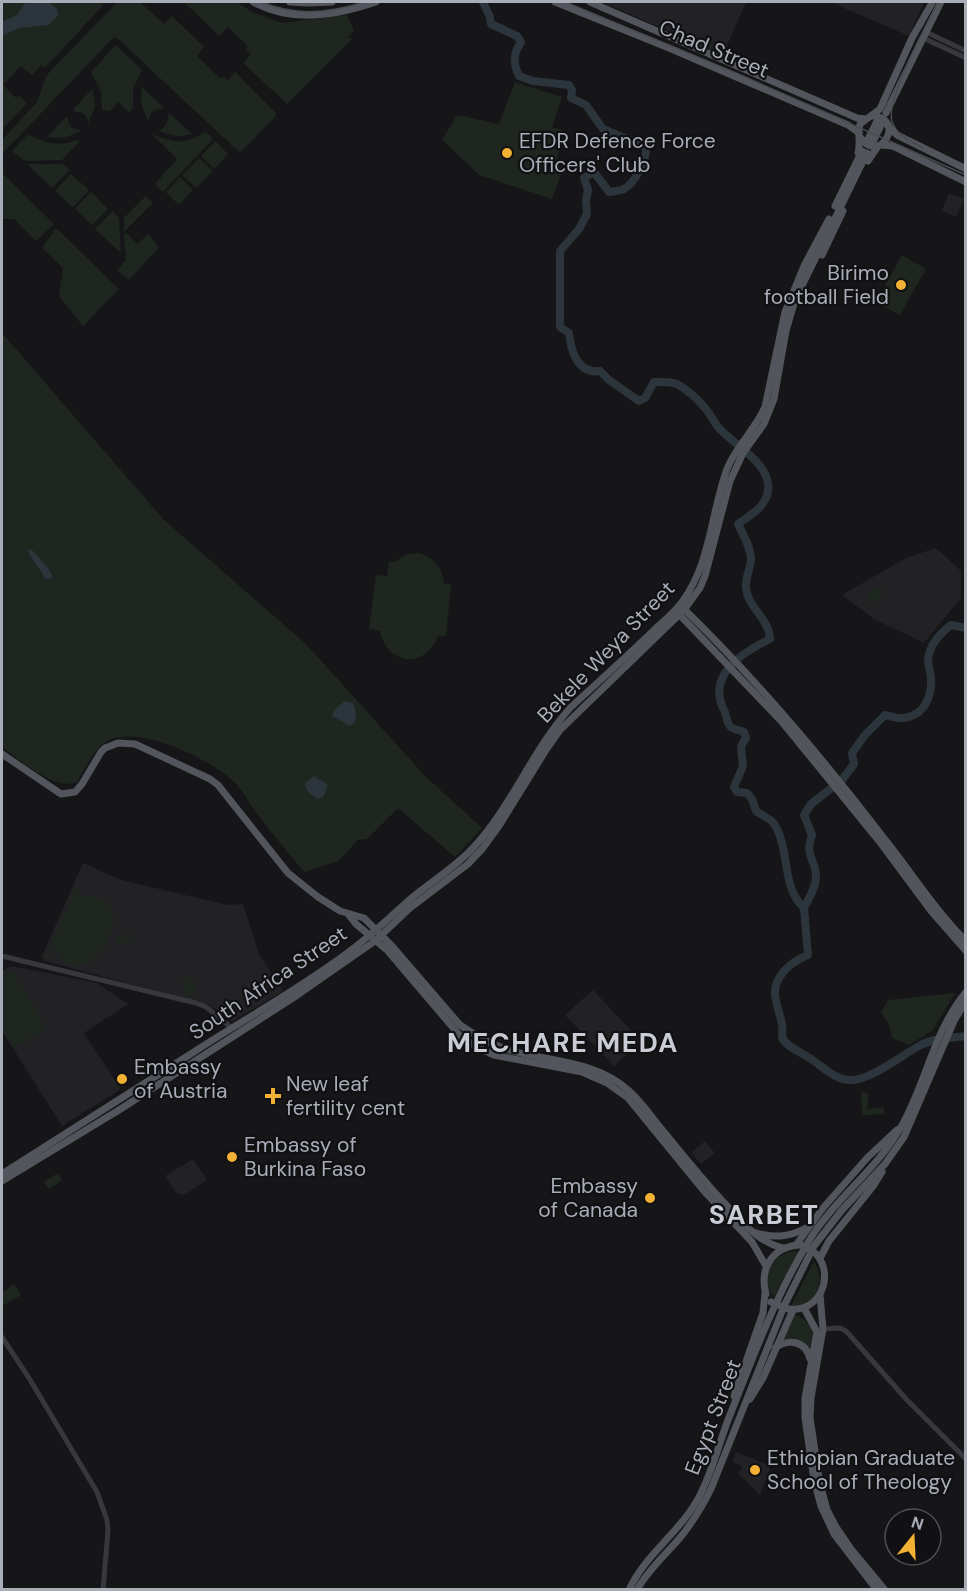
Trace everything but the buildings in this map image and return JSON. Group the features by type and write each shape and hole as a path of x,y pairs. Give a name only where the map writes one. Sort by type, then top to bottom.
{"main road":[{"path":"253,2 278,12 306,16 342,12 376,2"},
{"path":"290,2 332,2"},
{"name":"Chad Street","path":"555,2 797,102 852,127 859,134"},
{"path":"590,2 857,118 878,117 897,135 966,169"},
{"path":"923,37 912,68 819,259 808,267 806,259 858,153 860,124 880,109 912,38 932,2"},
{"path":"932,2 884,112 940,2"},
{"path":"874,144 888,137 884,123"},
{"path":"859,134 867,145 893,146 966,182"},
{"name":"Bekele Weya Street","path":"573,711 680,610 698,574 721,487 765,407 785,312 865,152"},
{"path":"375,935 468,864 499,826 573,711 690,603 705,576 726,490 742,449"},
{"path":"690,603 690,621"},
{"path":"680,610 728,665 735,668"},
{"path":"670,623 690,621 731,657 735,668 884,837 923,892 966,941"},
{"path":"2,754 61,794 75,792 101,752 118,743 135,744 200,774 218,785 288,873 318,897 349,915 364,918 375,935 461,1038 494,1055 582,1072 621,1091 704,1191 752,1242 766,1266"},
{"path":"835,783 931,911 965,951"},
{"path":"375,935 448,1013 472,1034 511,1051 595,1069 629,1090 694,1169 751,1232 769,1244 783,1248 809,1248 829,1241 878,1180 885,1164 910,1126 946,1031 966,992"},
{"name":"South Africa Street","path":"2,1174 295,990 375,935"},
{"name":"South Africa Street","path":"2,1181 296,996 375,935"},
{"path":"946,1031 965,1001"},
{"path":"809,1248 837,1204 883,1153 901,1127 934,1060"},
{"path":"751,1232 768,1236 787,1236 809,1226 868,1157 901,1127"},
{"path":"809,1248 885,1164"},
{"path":"809,1226 809,1248 824,1272 820,1295 823,1329 810,1408 821,1506 834,1534 877,1590"},
{"path":"733,1407 738,1380 763,1313 765,1293 763,1276 766,1266 770,1259 783,1248"},
{"name":"Egypt Street","path":"637,1590 646,1575 700,1510 714,1483 809,1248"},
{"name":"Egypt Street","path":"629,1590 638,1574 697,1502 776,1302 809,1248"},
{"path":"765,1293 771,1302 790,1310 804,1308 814,1303 820,1295"},
{"path":"804,1308 817,1332 805,1390 805,1418 818,1485 827,1510 843,1540 885,1590"},
{"path":"744,1405 759,1386 790,1310"},
{"path":"774,1348 785,1342 795,1342 808,1351 811,1362"}],"street":[{"path":"923,37 966,51"},
{"path":"923,37 966,58"},
{"path":"2,956 196,1003 206,1007 232,1028"},
{"path":"823,1329 840,1328 846,1331 908,1400 966,1459"},
{"path":"2,1336 97,1492 107,1520 108,1530 103,1590"}],"shaded area":[{"path":"2,2 101,2 104,4 45,68 41,65 32,75 21,66 3,85 16,98 19,96 27,103 2,130"},
{"path":"26,2 49,2 57,9 58,15 49,25 19,28 2,36 2,22 17,15"},
{"path":"117,2 140,2 164,24 172,16 204,47 197,56 221,79 224,77 228,80 235,72 276,113 275,117 242,151 238,151 117,38 113,38 2,154 2,140 37,102 46,76"},
{"path":"184,2 237,2 252,12 282,23 347,15 354,31 347,38 353,38 287,104 243,63 251,54 246,49 248,46 228,27 219,36"},
{"path":"602,2 746,2 723,55"},
{"path":"830,2 924,2 909,36"},
{"path":"116,45 142,70 133,88 133,108 129,112 118,102 110,111 102,110 101,91 91,72"},
{"name":"EFDR Defence Force Officers' Club","path":"515,82 562,97 552,127 565,131 555,165 563,169 552,199 479,175 442,140 457,115 499,124"},
{"path":"142,84 142,87 163,107 152,112 149,122 141,104"},
{"path":"92,86 95,106 88,124 84,114 73,110 92,89"},
{"path":"169,113 191,133 194,133 176,136 159,131 166,125"},
{"path":"66,117 71,127 81,131 64,138 44,137 47,137"},
{"path":"207,133 213,139 163,192 155,184 177,159 152,134 183,141"},
{"path":"28,134 52,143 77,140 79,142 62,160 24,161 12,151"},
{"path":"215,141 228,154 214,169 201,156"},
{"path":"199,158 213,171 196,188 182,175"},
{"path":"27,164 62,164 70,170 52,188"},
{"path":"2,173 54,224 36,241 14,219 2,219"},
{"path":"71,174 89,190 73,207 55,191"},
{"path":"180,177 193,190 179,205 166,192"},
{"path":"91,192 108,209 92,225 75,209"},
{"path":"949,193 964,199 956,217 942,210"},
{"path":"146,196 153,203 124,232 124,218"},
{"path":"113,211 119,218 121,253 95,229"},
{"path":"56,228 119,289 83,326 59,296 63,268 42,248"},
{"path":"126,233 138,244 148,234 159,247 129,280 117,270 126,260 124,235"},
{"name":"Birimo football Field","path":"902,255 926,269 900,315 876,302"},
{"path":"2,333 163,519 306,644 426,777 482,828 455,857 398,808 367,839 358,840 338,861 305,872 273,835 233,781 207,763 170,745 151,739 116,738 99,748 77,782 68,784 38,773 2,747"},
{"path":"936,548 961,571 961,598 924,643 874,619 842,595 906,558"},
{"path":"28,550 32,550 48,568 53,578 45,579"},
{"path":"419,553 433,561 439,568 444,584 451,585 446,636 438,636 425,654 407,659 398,657 391,651 384,643 380,631 369,629 376,575 387,576 389,562 394,562 408,554"},
{"path":"877,586 885,593 873,605 866,598"},
{"path":"345,701 353,703 356,713 355,722 350,726 332,716 335,709"},
{"path":"314,776 328,785 323,797 318,799 305,786 305,783"},
{"path":"83,863 121,880 228,905 243,904 259,954 283,991 232,1022 209,1005 45,961 42,956"},
{"path":"76,887 81,889 77,898 96,897 110,908 113,922 110,937 102,951 90,962 78,966 65,962 54,947 49,958 46,957"},
{"path":"131,933 133,941 118,945 116,937"},
{"path":"11,966 97,983 128,1004 84,1033 121,1089 62,1126 2,1031 2,971"},
{"path":"12,970 47,1028 14,1048 2,1028 2,976"},
{"path":"192,976 197,995 187,997 182,979"},
{"path":"593,990 641,1041 614,1066 565,1015"},
{"path":"955,993 933,1030 909,1045 892,1038 889,1024 881,1013 888,1000"},
{"path":"861,1092 869,1093 867,1109 883,1107 885,1114 862,1115"},
{"path":"705,1141 715,1153 701,1164 691,1152"},
{"path":"193,1159 207,1180 184,1195 176,1193 165,1176"},
{"path":"58,1173 62,1180 49,1189 44,1182"},
{"path":"793,1251 799,1252 774,1297 767,1282 768,1268 778,1257"},
{"path":"814,1261 820,1277 817,1291 807,1302 791,1306"},
{"path":"14,1284 21,1295 2,1306 2,1292"},
{"path":"797,1315 812,1330 810,1351 807,1347 782,1342 793,1316"},
{"name":"Ethiopian Graduate School of Theology","path":"736,1452 771,1466 760,1495 739,1474 742,1466 732,1462"}],"waterway":[{"path":"483,2 491,24 517,36 521,42 515,59 519,76 533,81 569,85 572,90 571,98 586,105 603,129 646,147 640,171 624,189 609,192 594,172 584,178 588,190 587,214 579,229 560,251 560,327 569,333 577,360 586,369 600,371 639,401 645,398 654,382 671,382 681,386 702,405 718,427 758,463 768,481 768,491 764,502 738,524 751,555 746,585 748,595 766,625 770,639 749,651 730,666 720,686 720,697 729,725 744,732 746,738 741,746 743,766 734,787 737,792 747,793 756,811 771,820 775,826 784,850 792,891 804,908 808,955 788,967 776,986 782,1038 792,1048 832,1074 847,1080 865,1077 926,1043 966,1036"},
{"path":"804,908 816,881 816,871 809,848 812,835 804,815 811,804 842,780 854,764 852,753 865,735 885,715 903,718 922,709 930,691 931,677 928,659 933,644 951,625 966,628"}],"tram line":[{"path":"262,2 288,10 313,12 339,9 364,2"},
{"path":"565,2 736,73 966,175"},
{"path":"923,148 897,131 892,122 892,111 901,80 938,2"}],"place":[{"name":"EFDR Defence Force Officers' Club","path":"507,153"},
{"name":"Birimo football Field","path":"901,285"},
{"name":"Embassy of Austria","path":"122,1079"},
{"name":"New leaf fertility cent","path":"273,1096"},
{"name":"Embassy of Burkina Faso","path":"232,1157"},
{"name":"Embassy of Canada","path":"650,1198"},
{"name":"Ethiopian Graduate School of Theology","path":"755,1470"}],"district":[{"name":"MECHARE MEDA","path":"563,1042"},
{"name":"SARBET","path":"764,1214"}]}
